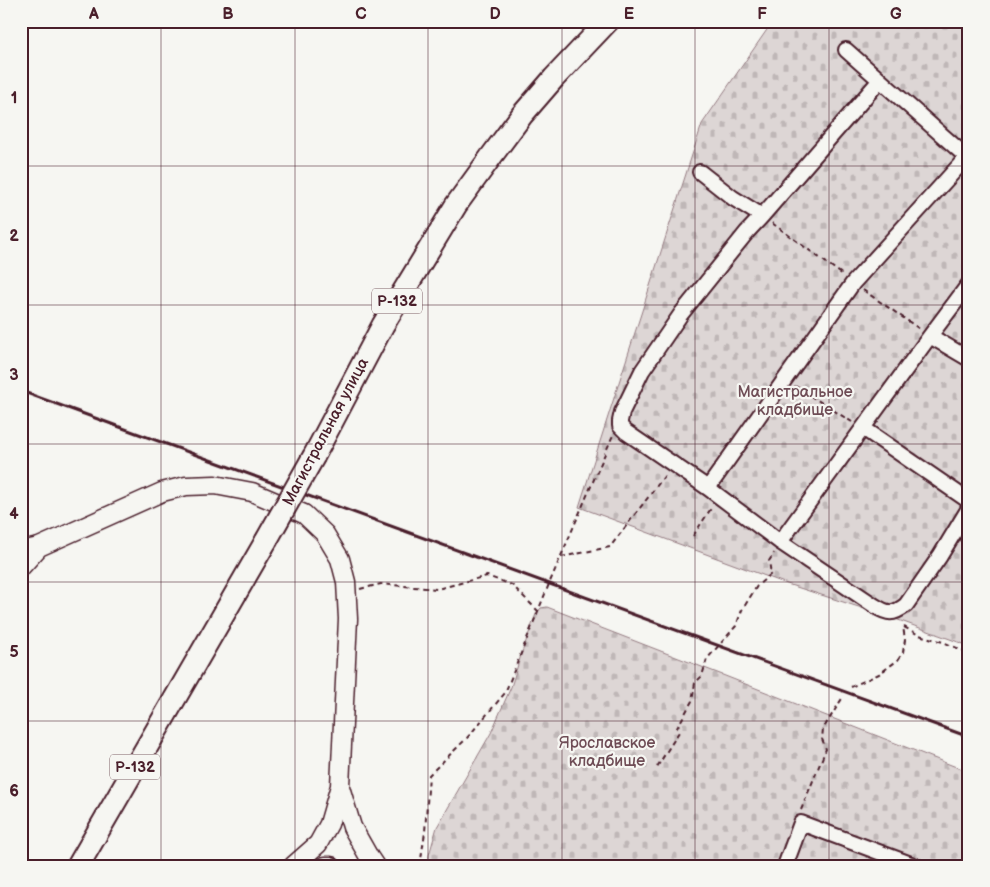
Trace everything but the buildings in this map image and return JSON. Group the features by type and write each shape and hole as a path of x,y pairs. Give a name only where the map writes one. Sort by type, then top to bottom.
{"highway":[{"name":"Магистральная улица","path":"80,861 314,456 382,325 456,205 522,115 608,21"}],"main road":[{"path":"21,551 39,547 162,492 186,486 215,485 252,492 304,514 324,534 340,559 346,582 348,618 340,786 329,824 318,844 293,866"},
{"path":"21,567 39,547"},
{"path":"340,786 352,827 375,866"},
{"path":"325,866 331,866"}],"lane":[{"path":"713,492 784,379 853,283 968,158 846,50"},
{"path":"880,80 747,232 681,314 642,371 622,412 620,426 780,542 882,611 890,613 898,611 906,605 940,556 969,508"},
{"path":"700,172 733,198 762,216"},
{"path":"780,542 969,284"},
{"path":"930,336 969,359"},
{"path":"863,428 969,502"},
{"path":"785,866 801,823 916,866"}],"path":[{"path":"762,216 853,283 930,336"},
{"path":"784,379 863,428"},
{"path":"420,866 425,832 429,776 467,738 505,693 538,611 620,421"},
{"path":"561,557 610,547 673,464"},
{"path":"693,536 713,492"},
{"path":"657,767 679,732 677,728 692,701 695,683 702,676 708,659 736,626 742,610 757,586 771,574 769,561 780,542"},
{"path":"358,589 381,584 437,589 487,576 512,585 538,611"},
{"path":"851,687 879,674 898,660 903,652 905,640 902,622 892,613"},
{"path":"903,626 919,635 944,642 969,653"},
{"path":"801,823 800,814 826,748 822,739 823,729 844,697"}],"green space":[{"name":"Магистральное кладбище","path":"773,21 969,21 969,646 890,617 787,584 579,507 702,124"},
{"name":"Ярославское кладбище","path":"547,607 969,772 969,866 428,866 437,827 491,733 511,687 536,614 541,608"}],"railway":[{"path":"21,391 969,737"}]}
